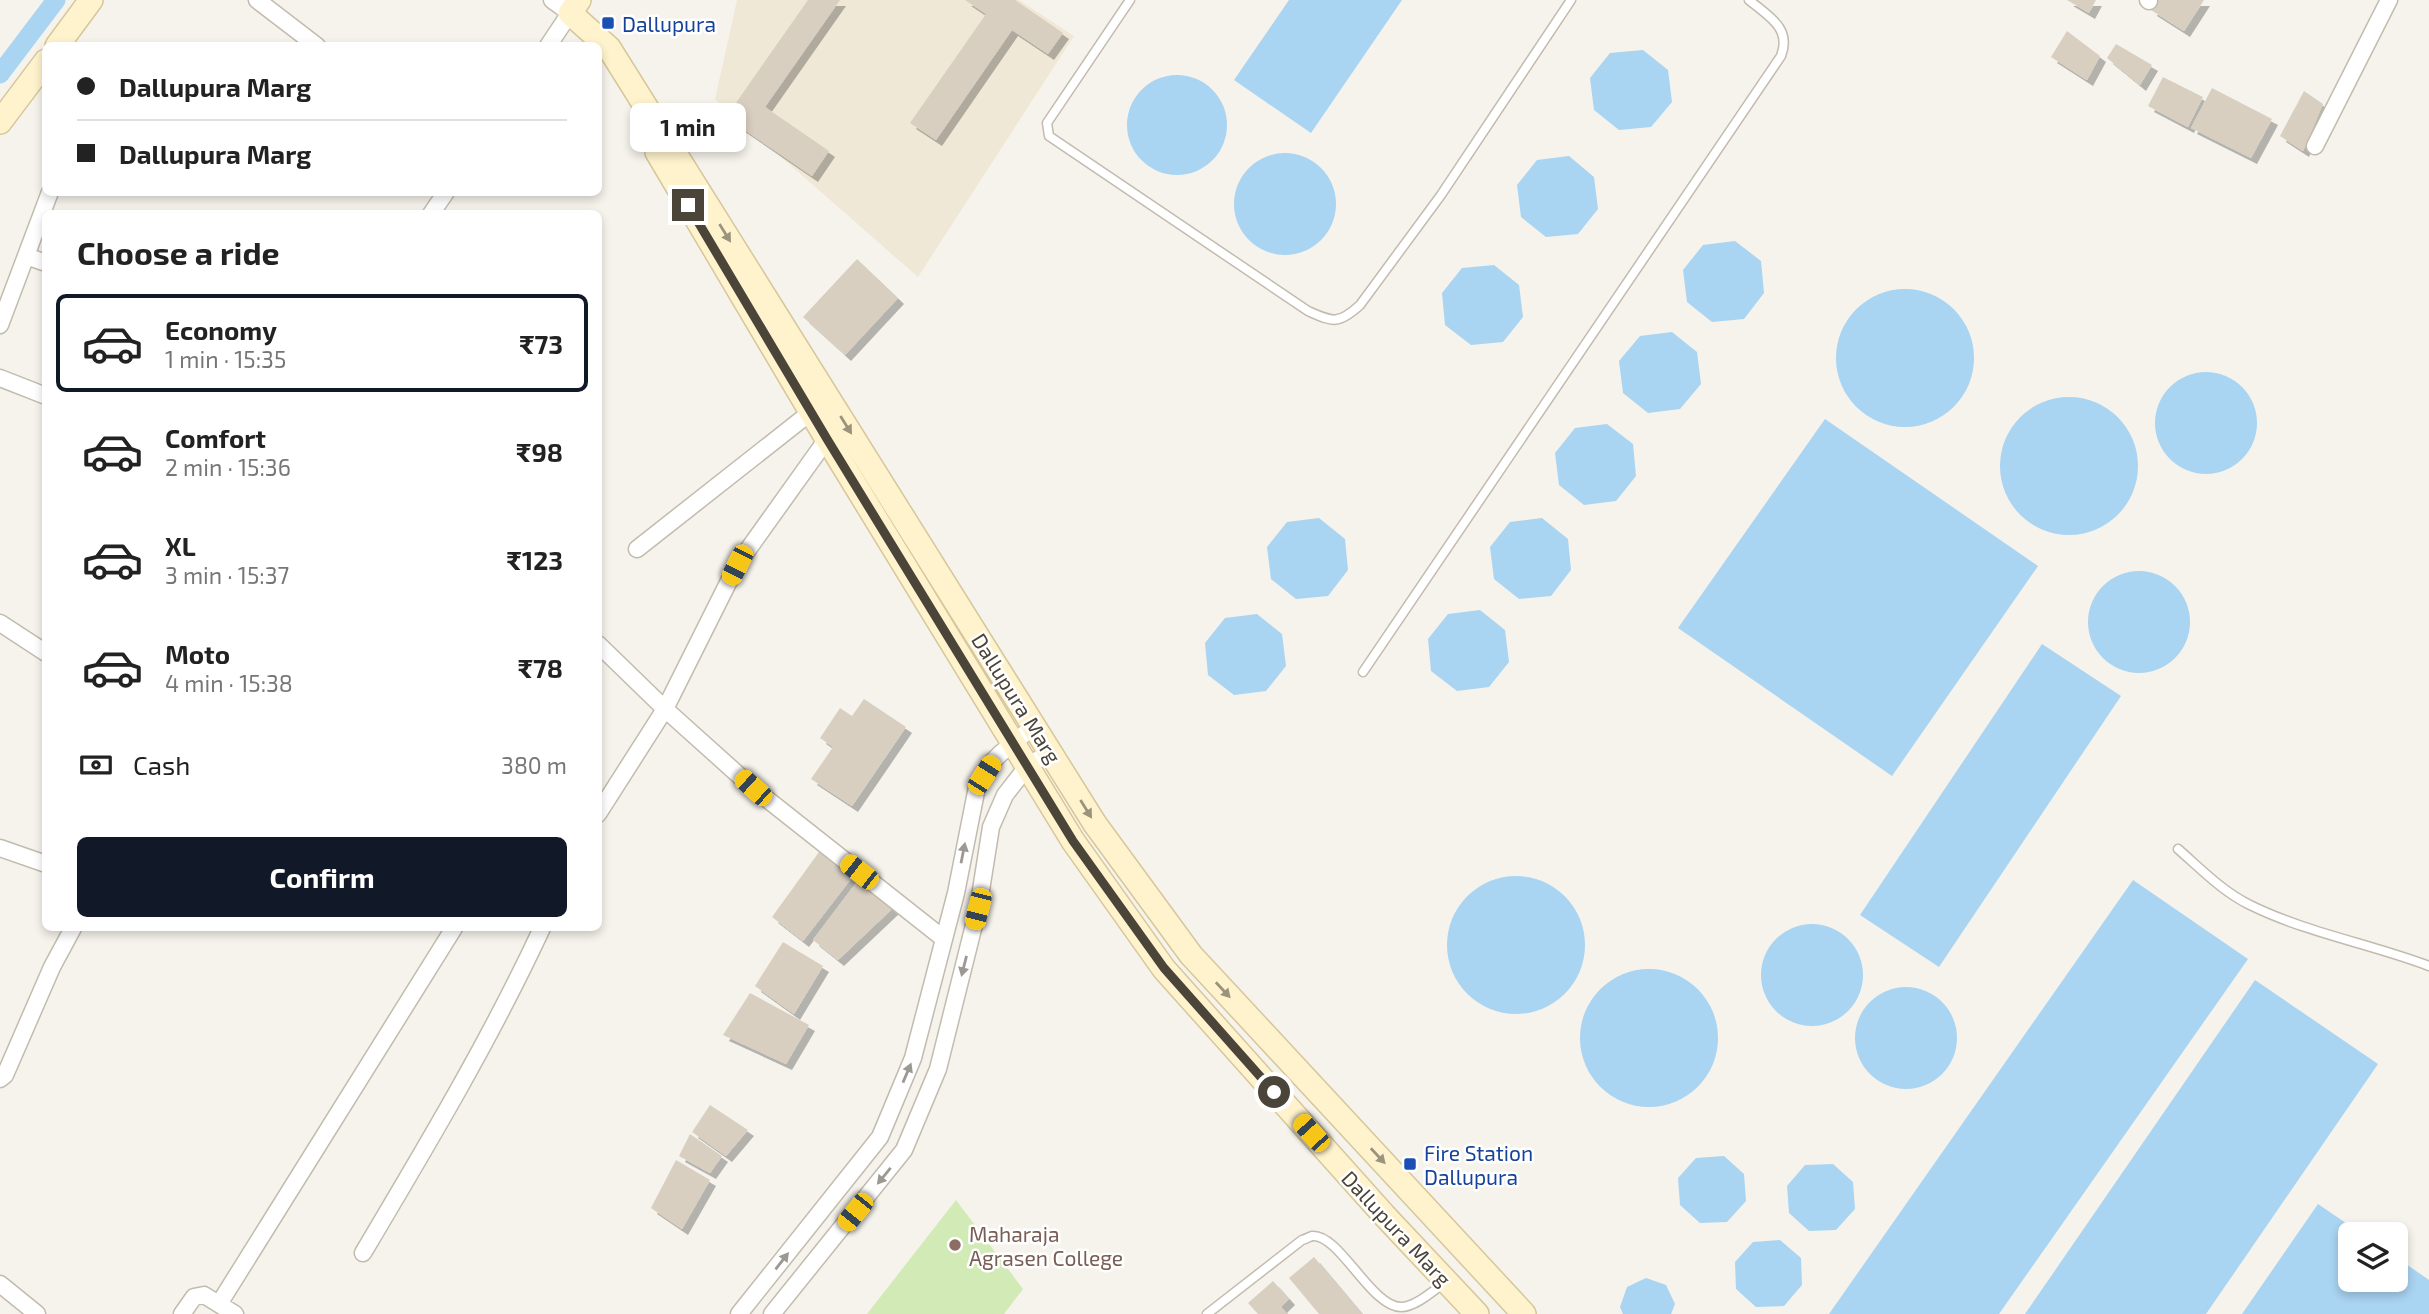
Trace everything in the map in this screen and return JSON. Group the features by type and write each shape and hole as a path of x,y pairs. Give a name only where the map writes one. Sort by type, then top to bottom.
{"main road":[{"path":"60,42 91,0"},
{"name":"Dallupura Marg","path":"567,4 593,40"},
{"name":"Dallupura Marg","path":"602,44 609,48 1095,824 1191,955 1524,1314"},
{"name":"Dallupura Marg","path":"602,65 620,90 1026,768 1073,841 1164,968 1384,1216 1477,1314"},
{"path":"0,122 42,66"}],"street":[{"path":"257,0 312,42"},
{"path":"2315,146 2389,0"},
{"path":"550,42 567,4"},
{"path":"0,325 42,213"},
{"path":"26,256 42,262"},
{"path":"0,378 42,394"},
{"path":"637,549 811,412"},
{"path":"602,808 664,709 737,565 827,439"},
{"path":"0,623 42,650"},
{"path":"602,648 664,709 753,788 944,939"},
{"path":"739,1314 880,1136 913,1058 944,939 977,787 992,763 1034,726"},
{"path":"772,1314 904,1150 937,1069 978,909 991,827 1005,795 1026,768 1049,751"},
{"path":"0,848 42,863"},
{"path":"0,1079 5,1075 52,967 71,931"},
{"path":"219,1304 452,931"},
{"path":"363,1253 521,973 541,931"},
{"path":"0,1284 37,1314"},
{"path":"182,1314 194,1297 204,1295 234,1314"}],"lane":[{"path":"1130,0 1047,123 1049,136 1308,311 1332,321 1346,318 1360,305 1441,195 1571,0"},
{"path":"1363,672 1781,56 1785,44 1782,32 1749,0"},
{"path":"2178,849 2227,891 2250,905 2307,927 2429,966"},
{"path":"1207,1314 1302,1240 1312,1236 1322,1237 1333,1246 1374,1290 1391,1304 1400,1307 1410,1305 1447,1282"}],"shaded area":[{"path":"737,0 1019,0 1074,36 918,277 715,99"}],"green space":[{"name":"Maharaja Agrasen College","path":"956,1200 1023,1289 1004,1314 867,1314"}],"water":[{"path":"1289,0 1402,0 1311,133 1234,80"},
{"path":"1643,50 1668,70 1672,102 1651,127 1619,130 1594,110 1590,78 1610,53"},
{"path":"1167,75 1187,75 1213,89 1224,106 1227,125 1224,144 1213,161 1187,175 1167,175 1149,167 1135,153 1127,135 1127,115 1135,97 1149,83"},
{"path":"1285,153 1304,157 1321,168 1332,185 1336,204 1332,223 1321,240 1304,251 1285,255 1266,251 1249,240 1238,223 1234,204 1238,185 1249,168 1266,157"},
{"path":"1569,156 1594,177 1598,209 1578,234 1546,237 1521,217 1517,185 1537,160"},
{"path":"1735,241 1761,261 1764,293 1744,319 1712,322 1687,302 1683,270 1703,245"},
{"path":"1494,265 1519,285 1523,317 1503,342 1471,345 1445,325 1442,293 1462,268"},
{"path":"1905,289 1931,294 1954,309 1969,332 1974,358 1969,384 1954,407 1931,422 1905,427 1879,422 1856,407 1841,384 1836,358 1841,332 1856,309 1879,294"},
{"path":"1672,332 1697,352 1701,384 1680,409 1648,413 1623,393 1619,361 1640,336"},
{"path":"2206,372 2225,376 2242,387 2253,404 2257,423 2253,442 2242,459 2225,470 2206,474 2187,470 2170,459 2159,442 2155,423 2159,404 2170,387 2187,376"},
{"path":"2069,397 2096,402 2118,417 2133,439 2138,466 2133,493 2118,515 2096,530 2069,535 2042,530 2020,515 2005,493 2000,466 2005,439 2020,417 2042,402"},
{"path":"1825,419 2038,566 1892,776 1678,628"},
{"path":"1607,424 1633,444 1636,476 1616,501 1584,505 1559,485 1555,453 1575,428"},
{"path":"1319,518 1345,539 1348,570 1328,596 1296,599 1271,579 1267,547 1287,522"},
{"path":"1542,518 1568,539 1571,570 1551,596 1519,599 1494,579 1490,547 1510,522"},
{"path":"2139,571 2158,575 2175,586 2186,603 2190,622 2186,641 2175,658 2158,669 2139,673 2120,669 2103,658 2092,641 2088,622 2092,603 2103,586 2120,575"},
{"path":"1480,610 1505,630 1509,662 1489,687 1457,691 1431,671 1428,639 1448,614"},
{"path":"1257,614 1282,634 1286,666 1266,691 1234,695 1208,675 1205,643 1225,618"},
{"path":"2042,644 2121,696 1939,967 1860,915"},
{"path":"1516,876 1543,881 1565,896 1580,918 1585,945 1580,972 1565,994 1543,1009 1516,1014 1489,1009 1467,994 1452,972 1447,945 1452,918 1467,896 1489,881"},
{"path":"2133,880 2248,959 1999,1314 1829,1314"},
{"path":"1812,924 1831,928 1848,939 1859,956 1863,975 1859,994 1848,1011 1831,1022 1812,1026 1793,1022 1776,1011 1765,994 1761,975 1765,956 1776,939 1793,928"},
{"path":"1649,969 1675,974 1698,989 1713,1012 1718,1038 1713,1064 1698,1087 1675,1102 1649,1107 1623,1102 1600,1087 1585,1064 1580,1038 1585,1012 1600,989 1623,974"},
{"path":"2255,980 2378,1064 2206,1314 2025,1314"},
{"path":"1906,987 1925,991 1942,1002 1953,1019 1957,1038 1953,1057 1942,1074 1925,1085 1906,1089 1887,1085 1870,1074 1859,1057 1855,1038 1859,1019 1870,1002 1887,991"},
{"path":"1724,1156 1744,1174 1746,1201 1727,1222 1700,1223 1680,1205 1678,1178 1696,1158"},
{"path":"1833,1164 1853,1182 1855,1209 1836,1230 1809,1231 1789,1213 1787,1186 1805,1165"},
{"path":"2318,1204 2344,1222 2338,1222 2338,1292 2408,1292 2408,1265 2429,1280 2429,1314 2242,1314"},
{"path":"1780,1240 1801,1258 1802,1285 1784,1306 1756,1307 1736,1289 1735,1262 1753,1242"},
{"path":"1646,1278 1666,1285 1675,1304 1671,1314 1623,1314 1620,1307 1627,1287"}],"building":[{"path":"808,0 840,0 765,107 829,151 812,176 726,117"},
{"path":"965,0 1015,0 1063,33 1048,54 1012,30 936,140 910,123 986,14"},
{"path":"2067,0 2096,0 2089,13"},
{"path":"2157,0 2204,0 2184,31 2151,10"},
{"path":"2067,31 2100,56 2087,80 2051,57"},
{"path":"2116,44 2152,65 2140,85 2107,58"},
{"path":"2163,77 2203,97 2188,127 2148,106"},
{"path":"2212,88 2272,119 2251,158 2191,128"},
{"path":"2304,91 2323,104 2303,151 2280,136"},
{"path":"857,259 898,298 845,355 803,317"},
{"path":"864,699 906,727 852,806 811,779 833,747 820,738 840,708 852,716"},
{"path":"819,852 854,875 803,941 772,917"},
{"path":"859,879 893,908 838,960 813,940"},
{"path":"783,942 823,966 794,1014 755,986"},
{"path":"750,993 809,1025 786,1064 723,1035"},
{"path":"710,1105 748,1130 726,1156 692,1132"},
{"path":"690,1134 722,1156 710,1173 679,1156"},
{"path":"676,1160 710,1180 682,1229 651,1208"},
{"path":"1314,1257 1362,1314 1319,1314 1289,1278"},
{"path":"1273,1281 1289,1299 1281,1307 1287,1314 1258,1314 1248,1303"}],"waterway":[{"path":"0,74 56,0"}],"place":[{"name":"Dallupura","path":"608,23"},
{"name":"Fire Station Dallupura","path":"1410,1164"},
{"name":"Maharaja Agrasen College","path":"955,1245"}],"route":[{"path":"688,205 1026,768 1073,841 1164,968 1274,1092"}]}
